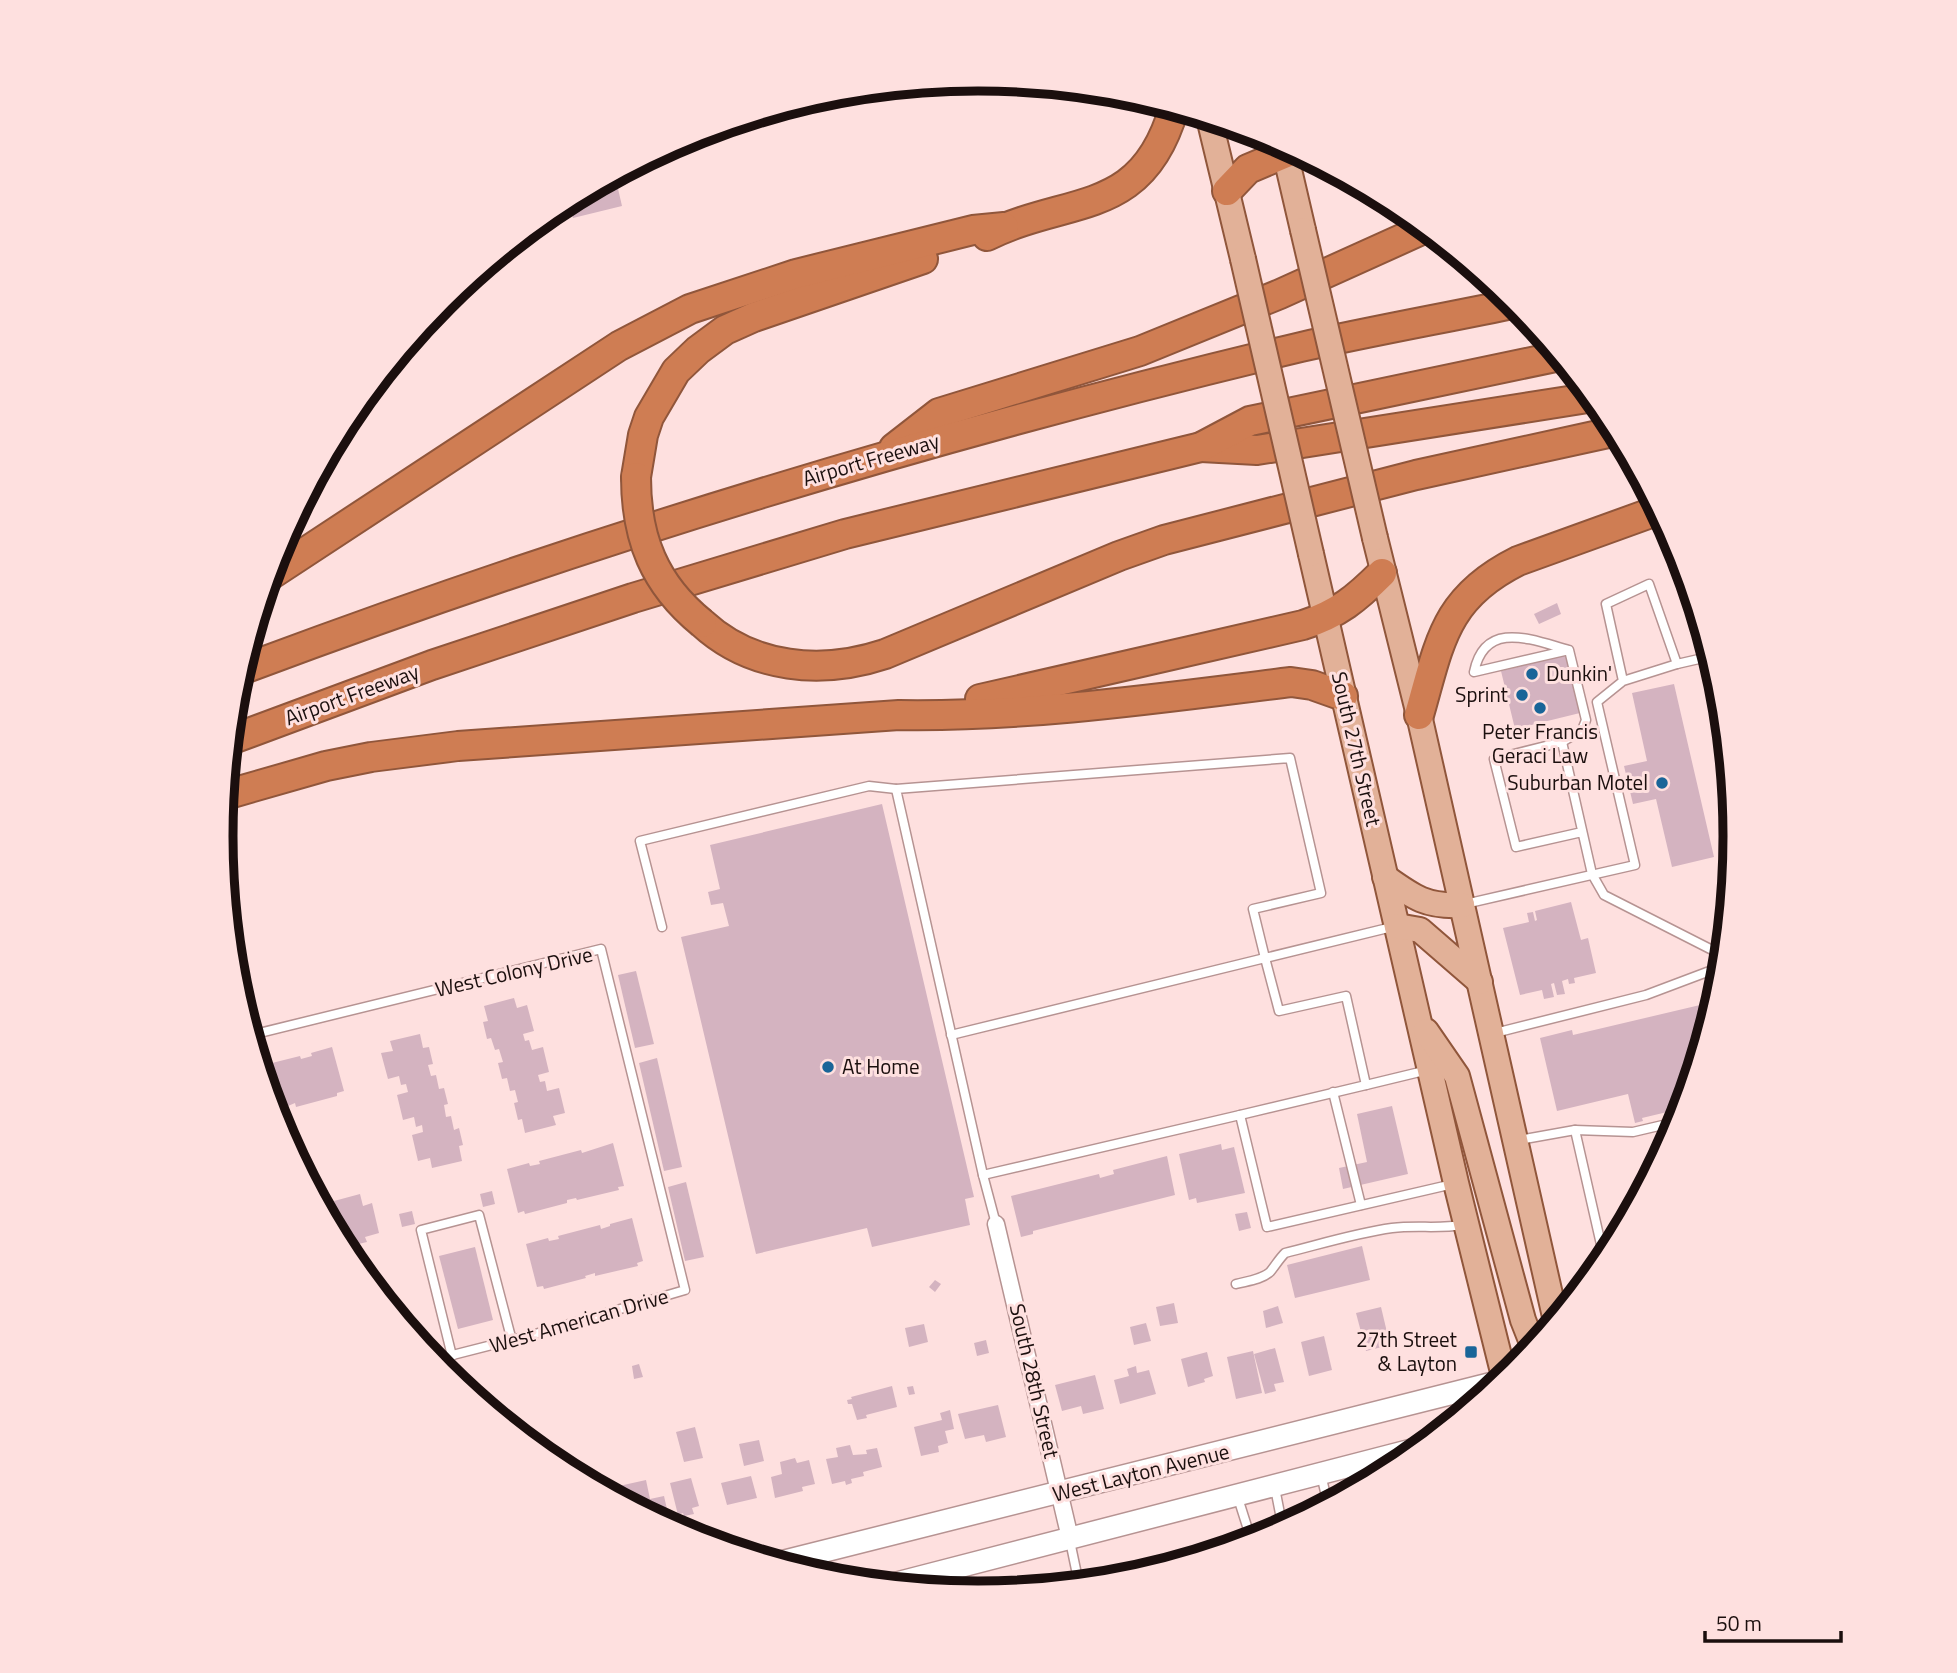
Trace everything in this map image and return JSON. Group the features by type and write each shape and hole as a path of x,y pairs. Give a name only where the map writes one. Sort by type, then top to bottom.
{"highway":[{"path":"285,566 619,346 690,309 796,274 972,230 1004,227 1111,195 1142,169 1159,146 1171,116"},
{"path":"1227,191 1248,169 1277,154"},
{"path":"1004,227 976,241 754,317 725,330 676,371 660,396 643,435 636,477 637,512 647,551 671,592 680,604 714,634 737,648 780,663 808,666 851,664 885,654 1119,556 1176,537 1416,475 1605,434"},
{"path":"885,455 939,413 1140,351 1280,294 1415,233"},
{"name":"Airport Freeway","path":"253,666 566,553 885,455 1304,347 1503,306"},
{"path":"1201,447 1250,421 1550,358"},
{"path":"1201,447 1257,450 1581,399"},
{"name":"Airport Freeway","path":"239,737 432,665 633,598 845,534 1201,447"},
{"path":"1419,715 1446,626 1477,585 1498,570 1518,561 1650,513"},
{"path":"899,715 997,696 1303,625 1327,617 1360,595 1382,573"},
{"path":"235,791 371,757 458,746 899,715 946,716 1142,701 1291,682 1312,685 1343,696"}],"main road":[{"name":"South 27th Street","path":"1212,129 1327,617 1456,1183 1502,1368"},
{"path":"1289,159 1303,230 1382,573 1419,715 1554,1310"},
{"path":"1385,877 1418,900 1445,906 1462,905"},
{"path":"1397,926 1420,930 1480,982"},
{"path":"1418,1019 1457,1076 1530,1338"},
{"name":"West Layton Avenue","path":"794,1559 1482,1386"},
{"path":"917,1579 1320,1472 1372,1469"}],"street":[{"name":"South 28th Street","path":"996,1224 1070,1538"}],"lane":[{"path":"1623,681 1606,604 1649,584 1677,664"},
{"path":"1514,636 1569,650 1474,672 1476,662 1486,646 1499,637 1514,636"},
{"path":"1569,650 1586,720 1582,730 1562,742 1494,759 1516,847 1582,832"},
{"path":"1462,905 1634,864 1597,702 1623,681 1702,658"},
{"path":"1562,742 1592,874 1604,894 1715,951"},
{"path":"662,927 640,841 869,786 896,789 1290,758 1321,893 1253,909 1279,1011 1346,996 1366,1084"},
{"path":"896,789 996,1224"},
{"path":"951,1035 1397,926"},
{"name":"West Colony Drive","path":"259,1033 601,949 685,1290"},
{"path":"1492,1034 1646,995 1712,970"},
{"path":"983,1175 1430,1070"},
{"path":"1333,1092 1361,1205"},
{"path":"1240,1115 1267,1227 1456,1183"},
{"path":"1516,1141 1575,1130 1633,1132 1666,1124"},
{"path":"1575,1130 1601,1246"},
{"path":"453,1356 421,1230 479,1215 512,1341"},
{"path":"1236,1284 1262,1277 1272,1270 1277,1260 1285,1253 1395,1227 1442,1228 1466,1224"},
{"name":"West American Drive","path":"445,1358 512,1341 685,1290"},
{"path":"1320,1472 1326,1496"},
{"path":"1275,1485 1281,1517"},
{"path":"1237,1495 1248,1531"},
{"path":"1070,1538 1077,1576"}],"building":[{"path":"617,185 622,206 573,218 571,212"},
{"path":"1557,603 1561,614 1539,624 1534,614"},
{"path":"1566,655 1580,713 1515,729 1501,671"},
{"name":"Suburban Motel","path":"1674,684 1714,857 1672,867 1656,799 1633,804 1624,766 1647,761 1632,693"},
{"name":"At Home","path":"882,804 974,1197 965,1199 970,1225 872,1247 867,1228 756,1254 681,937 729,926 723,903 711,905 708,892 720,889 710,845"},
{"path":"1571,902 1581,940 1588,938 1596,973 1574,978 1575,983 1569,984 1568,979 1562,981 1565,994 1557,995 1554,983 1551,984 1554,997 1544,999 1542,990 1520,995 1503,928 1529,922 1527,913 1533,912 1535,921 1535,911"},
{"path":"636,971 654,1044 635,1048 618,975"},
{"path":"514,998 517,1008 527,1005 534,1031 523,1034 525,1041 529,1040 532,1050 543,1047 549,1072 538,1075 540,1082 545,1081 547,1091 559,1088 565,1113 553,1116 556,1125 525,1133 514,1103 518,1102 515,1090 510,1091 507,1078 502,1079 498,1063 503,1062 499,1049 495,1050 491,1038 487,1039 483,1022 488,1021 484,1006"},
{"path":"1705,1004 1671,1111 1642,1118 1643,1121 1635,1123 1628,1094 1557,1111 1540,1038 1572,1030 1573,1035"},
{"path":"420,1034 423,1048 429,1047 433,1064 428,1065 431,1076 436,1075 439,1089 444,1088 448,1104 444,1105 446,1117 451,1116 454,1130 459,1128 463,1145 459,1146 462,1161 432,1168 430,1158 418,1161 412,1135 423,1132 422,1125 416,1127 414,1117 403,1120 397,1095 408,1092 406,1084 401,1085 399,1076 388,1079 381,1053 393,1051 390,1041"},
{"path":"332,1047 344,1091 337,1093 337,1096 296,1107 295,1103 285,1107 269,1064 300,1056 301,1059 312,1056 311,1053"},
{"path":"657,1058 682,1167 664,1171 639,1063"},
{"path":"1392,1106 1408,1174 1343,1189 1339,1168 1367,1162 1357,1114"},
{"path":"613,1143 624,1186 618,1187 619,1190 567,1200 567,1203 525,1214 524,1211 518,1213 507,1169 529,1163 530,1166 540,1164 539,1161 581,1150 582,1153"},
{"path":"1221,1144 1222,1150 1234,1147 1245,1193 1197,1203 1196,1198 1189,1200 1179,1154"},
{"path":"1167,1156 1175,1195 1033,1231 1033,1234 1021,1237 1011,1196 1099,1174 1100,1178 1114,1174 1113,1170"},
{"path":"686,1182 704,1257 685,1261 668,1187"},
{"path":"492,1191 495,1204 483,1207 480,1194"},
{"path":"360,1194 363,1206 372,1203 379,1233 365,1237 367,1242 355,1245 335,1212 334,1201"},
{"path":"412,1211 415,1224 402,1227 399,1214"},
{"path":"1247,1212 1251,1228 1239,1231 1235,1214"},
{"path":"632,1218 643,1261 637,1263 638,1266 595,1276 595,1273 544,1289 543,1286 537,1287 526,1244 548,1238 549,1241 559,1239 558,1236 600,1225 601,1229"},
{"path":"1362,1246 1370,1280 1295,1298 1287,1265"},
{"path":"475,1247 493,1320 458,1329 439,1256"},
{"path":"935,1280 941,1284 935,1292 929,1287"},
{"path":"1174,1303 1178,1323 1160,1326 1156,1307"},
{"path":"1278,1306 1283,1323 1266,1328 1263,1311"},
{"path":"1381,1307 1390,1345 1366,1351 1356,1313"},
{"path":"1146,1323 1151,1341 1134,1345 1130,1327"},
{"path":"924,1324 928,1342 909,1347 905,1328"},
{"path":"1324,1336 1332,1370 1309,1376 1301,1342"},
{"path":"986,1340 989,1353 977,1356 974,1343"},
{"path":"1275,1348 1284,1382 1274,1384 1276,1391 1265,1394 1254,1354"},
{"path":"1253,1351 1262,1393 1236,1399 1227,1357"},
{"path":"1207,1352 1213,1376 1204,1379 1205,1382 1188,1387 1181,1359"},
{"path":"639,1364 643,1377 634,1379 632,1366"},
{"path":"1136,1366 1137,1373 1149,1370 1156,1394 1120,1404 1114,1380 1129,1376 1127,1369"},
{"path":"1095,1375 1104,1409 1083,1414 1081,1406 1062,1411 1055,1385"},
{"path":"892,1386 897,1407 857,1420 852,1404 848,1404 847,1400"},
{"path":"913,1386 915,1394 909,1395 907,1387"},
{"path":"998,1405 1006,1437 986,1442 984,1435 965,1439 958,1414"},
{"path":"950,1410 954,1429 945,1431 948,1443 938,1446 939,1452 921,1456 914,1427 942,1420 940,1413"},
{"path":"695,1427 703,1458 684,1462 676,1432"},
{"path":"759,1440 764,1461 744,1466 739,1444"},
{"path":"850,1445 853,1455 867,1454 866,1450 877,1448 882,1467 863,1472 864,1476 851,1479 852,1483 846,1485 845,1481 832,1484 826,1459 838,1457 836,1448"},
{"path":"795,1458 797,1463 809,1460 815,1484 802,1487 803,1491 775,1498 771,1477 782,1474 780,1462"},
{"path":"751,1476 757,1498 727,1505 721,1483"},
{"path":"691,1478 699,1506 692,1508 694,1514 678,1515 670,1483"},
{"path":"646,1480 650,1499 664,1496 668,1514 620,1489 619,1486"}],"place":[{"name":"Dunkin'","path":"1532,674"},
{"name":"Sprint","path":"1522,695"},
{"name":"Peter Francis Geraci Law","path":"1540,708"},
{"name":"Suburban Motel","path":"1662,783"},
{"name":"At Home","path":"828,1067"},
{"name":"27th Street & Layton","path":"1471,1352"}]}
